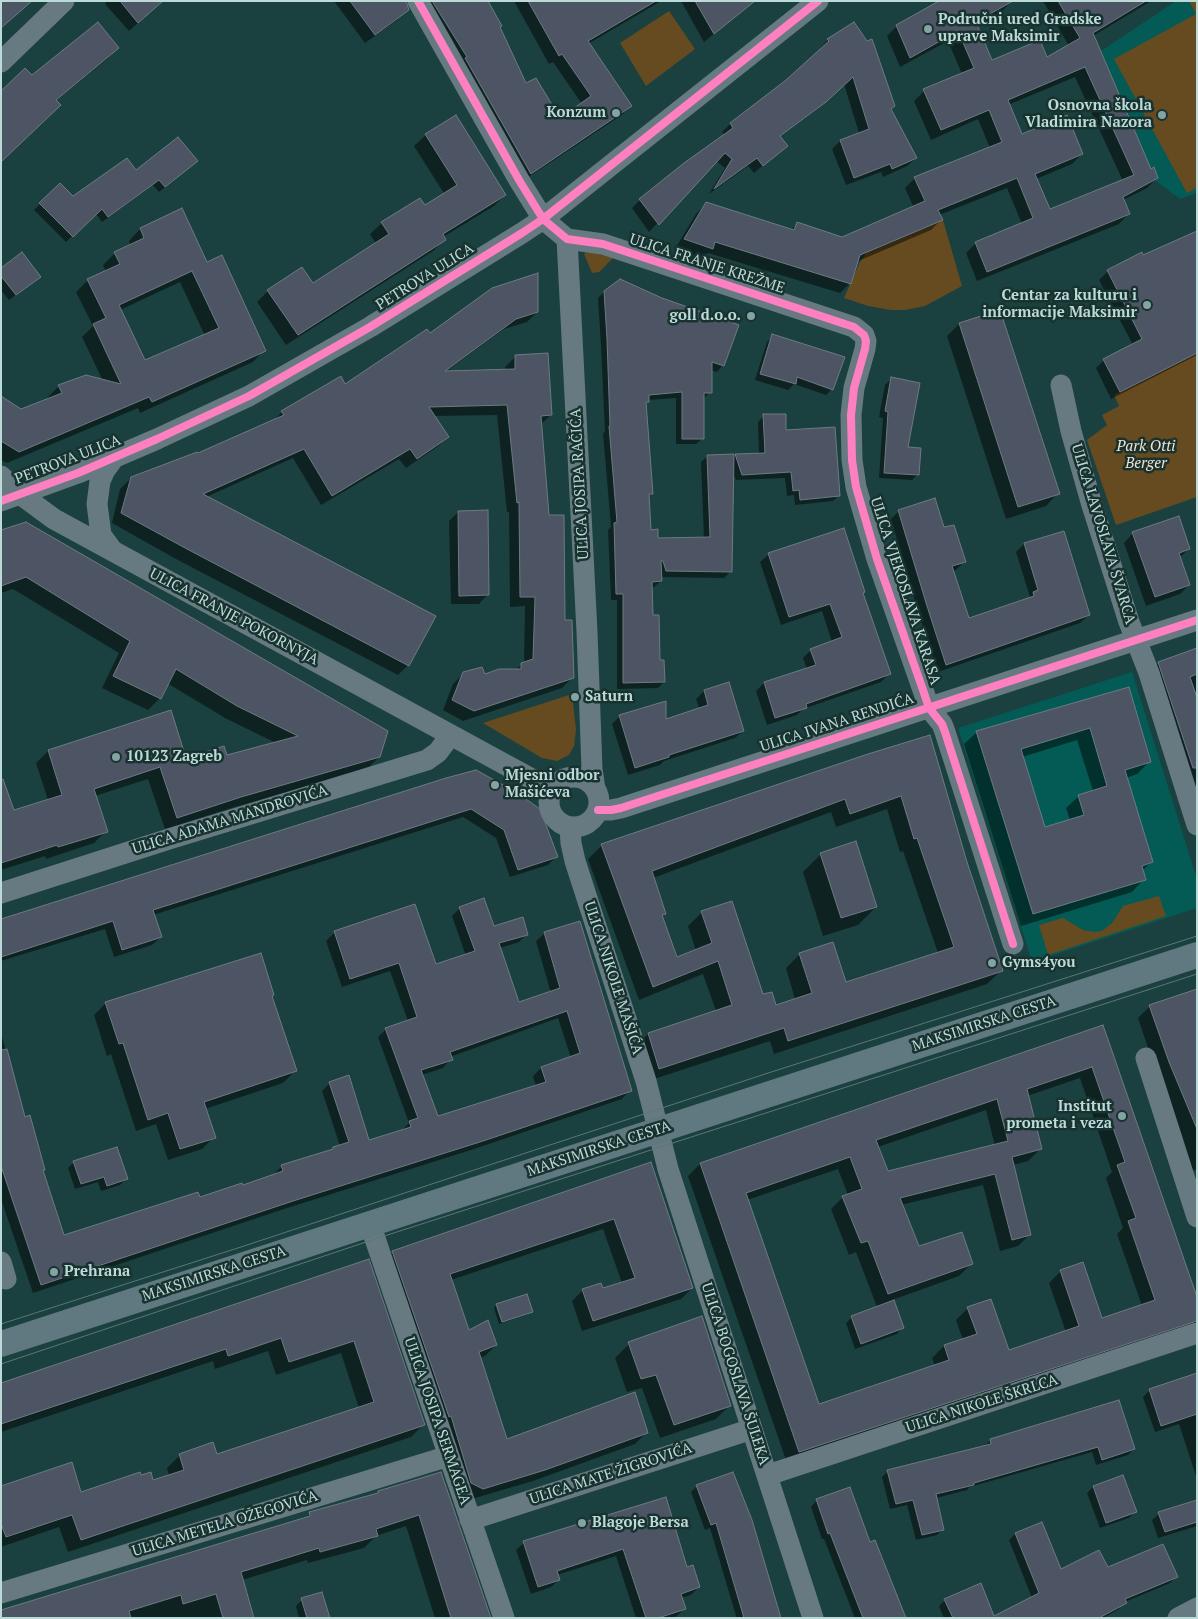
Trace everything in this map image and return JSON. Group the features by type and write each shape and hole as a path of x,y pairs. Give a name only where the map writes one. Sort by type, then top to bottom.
{"main road":[{"name":"MAKSIMIRSKA CESTA","path":"1,1344 1197,955"}],"street":[{"path":"1,62 64,1"},
{"path":"418,1 519,180 543,218 567,239"},
{"name":"PETROVA ULICA","path":"11,497 113,458 249,396 370,327 543,218 818,1"},
{"name":"ULICA FRANJE KREŽME","path":"567,239 612,247 854,327 864,335"},
{"name":"ULICA JOSIPA RAČIĆA","path":"567,239 592,770 596,789"},
{"name":"ULICA VJEKOSLAVA KARASA","path":"864,335 866,341 865,349 854,388 851,415 852,460 864,517 929,708 942,724 945,732 1013,944"},
{"name":"ULICA LAVOSLAVA ŠVARCA","path":"1061,385 1071,431 1129,622 1149,673 1197,825"},
{"path":"113,458 100,481 97,504 101,535 113,551"},
{"name":"ULICA FRANJE POKORNYJA","path":"1,476 11,497 552,790"},
{"name":"ULICA IVANA RENDIĆA","path":"598,810 621,808 1197,620"},
{"name":"ULICA ADAMA MANDROVIĆA","path":"1,893 162,841 427,760 438,752 450,736"},
{"path":"577,777 591,783 596,789 599,803 598,810 595,816 584,826 570,827 563,825 553,816 549,803 552,790 563,780 577,777"},
{"name":"ULICA NIKOLE MAŠIĆA","path":"570,827 575,861 646,1081 659,1129"},
{"path":"1146,1058 1197,1217"},
{"name":"ULICA BOGOSLAVA ŠULEKA","path":"659,1129 668,1169 768,1475 812,1618"},
{"name":"ULICA JOSIPA SERMAGEA","path":"370,1224 504,1618"},
{"name":"ULICA NIKOLE ŠKRLCA","path":"768,1475 1197,1333"},
{"name":"ULICA MATE ŽIGROVIĆA","path":"470,1520 752,1429"},
{"name":"ULICA METELA OŽEGOVIĆA","path":"1,1593 449,1456"},
{"path":"1178,1618 1197,1608"}],"shaded area":[{"name":"Osnovna škola Vladimira Nazora","path":"1176,1 1197,1 1197,193 1181,199 1155,180 1101,51"},
{"path":"1132,672 1197,879 1197,908 1032,962 958,728"}],"green space":[{"name":"Osnovna škola Vladimira Nazora","path":"1189,1 1197,1 1197,188 1187,193 1114,59 1196,14"},
{"path":"669,11 695,49 646,86 620,43"},
{"path":"943,220 962,286 925,306 905,310 891,310 868,306 844,298 860,262 867,252"},
{"path":"587,251 614,257 599,272 592,273 584,254"},
{"name":"Park Otti Berger","path":"1197,353 1197,497 1116,525 1087,440 1107,425 1102,415 1119,406 1114,395"},
{"path":"572,694 576,730 574,746 569,755 557,761 542,758 483,723"},
{"path":"1159,896 1166,916 1048,955 1039,925 1063,918 1083,930 1102,931 1113,922 1123,906"}],"building":[{"path":"1,1 32,1 1,28"},
{"path":"120,1 163,1 138,23"},
{"path":"350,1 406,1 409,10 375,35"},
{"path":"432,1 488,1 502,26 500,27 526,83 536,78 560,118 591,96 562,54 559,56 528,1 656,1 588,41 632,106 531,174 465,58 467,57"},
{"path":"695,1 755,1 714,34"},
{"path":"939,1 1013,1 976,22 992,60 1040,40 1047,57 1080,38 1058,1 1146,1 1093,33 1151,169 1154,167 1158,178 1123,197 1130,214 987,272 975,242 1033,218 1017,178 938,210 943,220 860,255 851,284 715,242 713,249 684,239 706,202 794,230 797,222 842,237 925,201 914,177 1002,142 989,110 941,130 923,89 974,68 958,31 910,58 896,25","holes":["1085,67 1134,175 1050,209 1035,174 1083,154 1067,115 1022,134 1008,100"]},
{"path":"98,22 119,48 56,100 61,105 1,162 1,91 25,68 32,75"},
{"path":"854,22 867,41 872,39 895,106 891,109 917,158 892,169 890,164 854,178 840,140 869,129 853,77 826,102 780,136 788,146 763,166 757,158 714,189 732,159 725,153 659,225 639,199 684,163 733,128 730,123 786,80 829,41 827,39"},
{"path":"456,115 506,195 443,234 446,240 298,335 267,290 302,267 313,283 389,234 381,222 420,198 425,205 457,185 425,134"},
{"path":"178,137 198,161 165,187 159,180 108,217 102,209 73,237 39,203 60,183 73,196 127,158 136,170"},
{"path":"182,208 207,262 222,255 266,351 152,402 149,397 19,452 1,441 1,396 21,409 62,393 58,385 86,375 121,384 93,324 106,318 87,279 120,264 114,252 144,238 140,228","holes":["192,271 219,328 145,360 119,305"]},
{"name":"Centar za kulturu i informacije Maksimir","path":"1197,231 1197,353 1120,392 1103,359 1142,339 1107,270 1142,252 1143,255"},
{"path":"22,252 41,277 16,295 1,276 1,268"},
{"path":"538,273 538,312 516,319 445,371 515,369 515,355 548,353 552,415 541,416 549,515 564,515 565,620 572,620 574,678 474,711 452,700 463,672 482,667 485,674 499,669 521,669 521,663 533,659 535,597 520,597 519,502 517,503 507,405 429,407 449,437 417,459 410,449 332,496 304,449 203,494 436,616 409,666 121,513 131,477 198,453 284,415 281,411 341,376 345,384 427,329 430,333 492,288"},
{"path":"620,279 662,298 739,325 724,366 712,362 712,393 704,393 704,439 682,439 682,392 649,395 649,402 646,402 653,494 649,494 651,530 658,529 658,538 710,537 707,455 734,454 732,572 666,571 663,561 661,561 662,581 652,582 653,615 659,615 660,660 664,660 665,682 623,683 623,594 616,594 614,523 617,522 609,426 604,291"},
{"path":"1000,310 1060,494 1018,507 959,323"},
{"path":"772,334 845,357 833,390 797,377 796,384 760,374"},
{"path":"891,377 920,383 908,447 921,448 919,475 884,473 888,412 885,411"},
{"path":"763,414 786,414 786,430 835,427 840,496 800,500 799,490 793,491 791,472 742,475 735,454 765,453"},
{"path":"935,498 944,527 954,525 966,562 952,566 969,618 1034,596 1033,592 1038,590 1024,543 1064,531 1090,615 946,665 898,510"},
{"path":"488,510 489,595 459,596 458,511"},
{"path":"1179,516 1190,549 1179,553 1190,585 1155,597 1132,532"},
{"path":"26,522 388,731 380,757 241,797 177,818 160,767 94,789 108,832 58,847 57,845 1,863 1,780 3,779 14,810 62,795 48,750 171,710 186,758 224,746 227,755 298,736 237,706 176,669 161,699 113,676 130,641 26,577 1,586 1,530"},
{"path":"844,528 865,592 863,593 891,674 806,704 807,708 775,718 764,682 816,665 810,649 842,637 830,604 789,617 768,553"},
{"path":"1197,648 1197,674 1190,677 1197,698 1197,768 1193,768 1158,662"},
{"path":"729,682 744,731 635,768 619,715 666,701 666,719 708,705 704,690"},
{"path":"1129,687 1151,762 1125,770 1153,862 1142,866 1146,880 1033,914 976,731","holes":["1090,728 1107,786 1078,795 1084,815 1045,827 1021,749"]},
{"path":"930,735 967,862 1003,971 788,1041 784,1028 659,1069 648,1033 732,1005 718,961 653,987 601,844","holes":["901,796 914,839 917,838 954,947 846,982 833,942 799,953 812,993 776,1005 772,992 763,994 732,901 701,911 712,943 677,957 662,915 666,914 652,871 845,799 850,814"]},
{"path":"476,770 516,792 540,809 558,857 518,870 504,830 471,809 153,910 162,937 122,950 113,921 1,957 1,919"},
{"path":"856,841 877,907 841,918 820,853"},
{"path":"484,898 494,926 523,917 528,935 499,943 519,1002 560,988 544,932 580,921 632,1091 41,1285 1,1166 1,1050 7,1049 25,1117 30,1115 45,1170 43,1170 64,1235 198,1192 200,1197 242,1183 243,1185 283,1171 281,1165 333,1149 333,1147 349,1142 329,1082 349,1075 369,1140 411,1127 409,1121 418,1118 385,1028 417,1017 399,963 350,979 334,931 415,904 436,964 475,951 459,907","holes":["567,1011 580,1053 541,1067 546,1082 438,1116 421,1070 453,1060 450,1052"]},
{"path":"261,953 274,995 272,996 297,1071 204,1102 216,1138 180,1149 168,1113 148,1120 123,1043 119,1044 105,1002"},
{"path":"1197,989 1197,1129 1169,1062 1149,1005"},
{"path":"1103,1025 1197,1297 1197,1321 799,1452 700,1163","holes":["1092,1067 1125,1162 1117,1165 1136,1218 1128,1221 1155,1300 1102,1318 1083,1262 1060,1270 1079,1326 1009,1350 991,1299 967,1307 977,1334 944,1345 949,1360 819,1404 746,1193 850,1157 862,1189 842,1196 861,1243 868,1241 888,1294 973,1264 962,1232 919,1246 900,1198 995,1174 1012,1240 1031,1235 1012,1157 1042,1149 1027,1089","997,1099 1008,1141 888,1171 876,1140"]},
{"path":"117,1147 128,1179 107,1186 104,1177 81,1184 73,1161"},
{"path":"651,1162 693,1288 593,1321 582,1289 601,1283 603,1288 635,1278 614,1219 450,1274 469,1330 488,1320 497,1345 479,1352 507,1439 635,1392 648,1433 545,1470 483,1489 471,1483 451,1416 449,1417 392,1251"},
{"path":"369,1259 425,1425 81,1540 72,1515 6,1537 1,1524 1,1486 72,1462 81,1492 140,1472 141,1475 151,1472 153,1480 184,1470 179,1454 213,1442 217,1454 374,1402 354,1341 289,1362 281,1338 228,1356 226,1349 1,1424 1,1383"},
{"path":"527,1294 533,1312 502,1322 496,1304"},
{"path":"894,1300 904,1328 861,1344 851,1316"},
{"path":"702,1316 731,1406 674,1425 656,1375 641,1379 628,1342"},
{"path":"1197,1373 1197,1414 1161,1426 1149,1389"},
{"path":"1119,1400 1135,1449 1102,1460 1098,1447 974,1483 974,1485 936,1494 944,1530 922,1535 913,1500 896,1504 887,1470 991,1444 990,1439"},
{"path":"441,1472 491,1618 451,1618 419,1515 376,1529 378,1536 320,1552 319,1548 241,1572 254,1618 223,1618 216,1594 183,1604 181,1595 129,1611 131,1618 1,1618 1,1610 310,1516 309,1512 378,1493 378,1491"},
{"path":"733,1472 752,1520 781,1618 744,1618 716,1523 711,1525 696,1485"},
{"path":"1123,1475 1137,1512 1106,1523 1093,1486"},
{"path":"850,1487 870,1542 875,1540 906,1618 863,1618 830,1533 828,1534 816,1499"},
{"path":"666,1497 687,1567 693,1565 700,1587 681,1594 686,1609 658,1618 646,1618 623,1549 557,1571 560,1580 538,1587 523,1541"},
{"path":"1197,1500 1197,1522 1165,1532 1158,1512"},
{"path":"1042,1522 1061,1569 1099,1550 1108,1567 1163,1544 1178,1577 1125,1599 1127,1603 1099,1618 953,1618 944,1599 981,1583 994,1616 1039,1593 1015,1533"},
{"path":"322,1592 330,1618 307,1618 301,1598"}],"tram line":[{"path":"1,1324 765,1074 1197,936"},
{"path":"1,1364 375,1239 1197,974"}],"cycle path":[{"path":"418,1 543,219 567,239 603,244 854,327 864,335 866,341 865,349 854,388 851,415 852,460 856,487 877,559 929,708 942,724 945,732 1013,944"},
{"path":"1,501 78,473 249,396 370,327 543,219 818,1"},
{"path":"598,810 621,808 1197,620"}],"place":[{"name":"Područni ured Gradske uprave Maksimir","path":"928,29"},
{"name":"Konzum","path":"616,113"},
{"name":"Osnovna škola Vladimira Nazora","path":"1162,115"},
{"name":"Centar za kulturu i informacije Maksimir","path":"1147,305"},
{"name":"goll d.o.o.","path":"751,316"},
{"name":"Saturn","path":"575,697"},
{"name":"10123 Zagreb","path":"116,757"},
{"name":"Mjesni odbor Mašićeva","path":"495,785"},
{"name":"Gyms4you","path":"992,963"},
{"name":"Institut prometa i veza","path":"1122,1116"},
{"name":"Prehrana","path":"54,1272"},
{"name":"Blagoje Bersa","path":"582,1523"}]}
